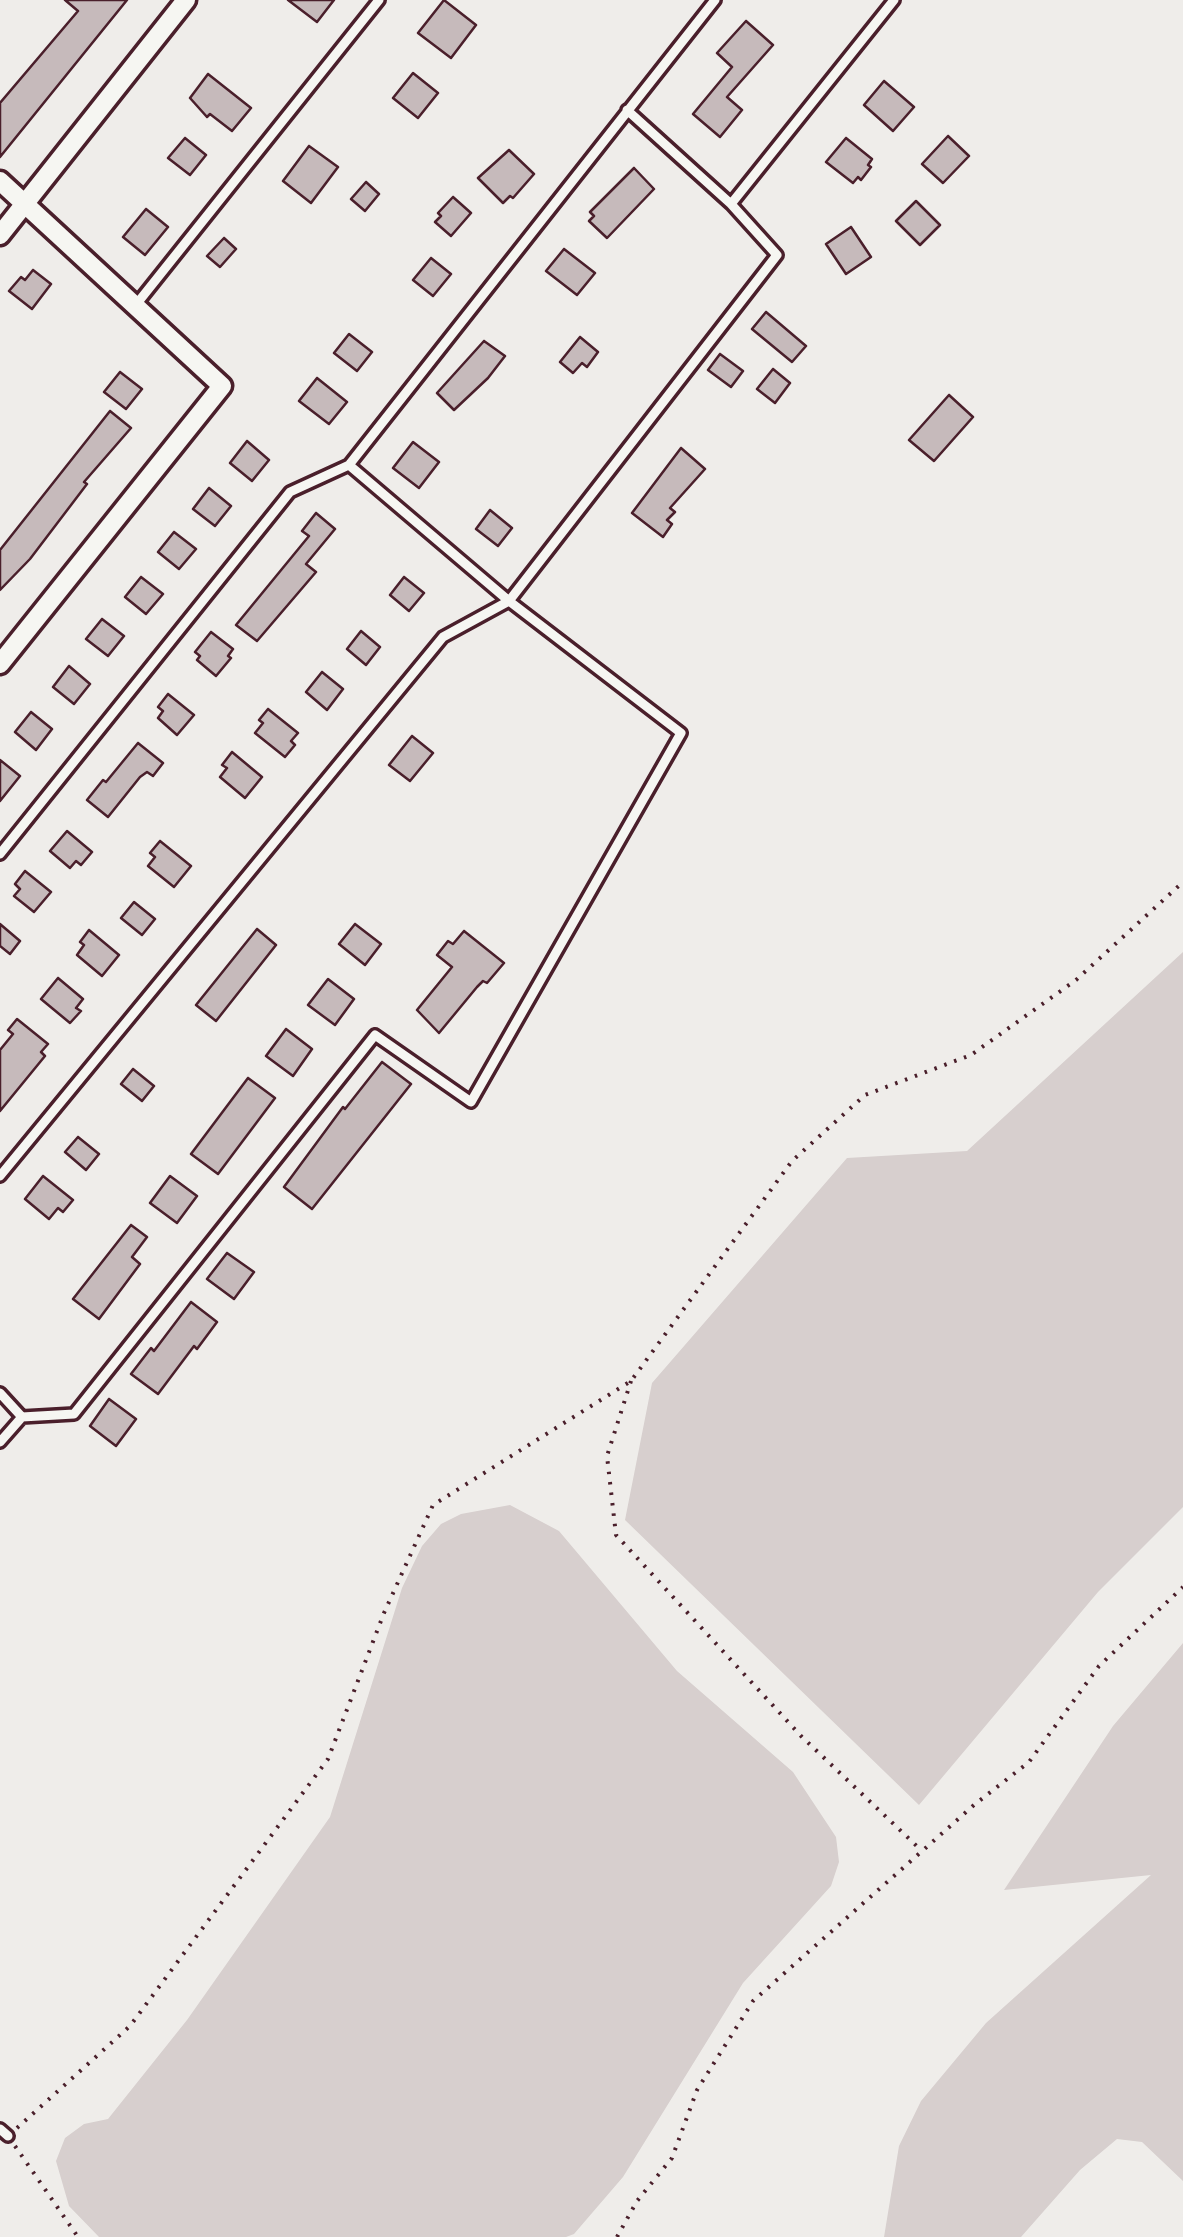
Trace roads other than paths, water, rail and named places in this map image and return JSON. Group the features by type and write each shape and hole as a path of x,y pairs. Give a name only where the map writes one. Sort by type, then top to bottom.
{"street":[{"path":"0,235 186,0"},
{"path":"0,182 222,386 0,664"}],"lane":[{"path":"135,306 379,0"},
{"path":"0,854 290,492 350,465 714,0"},
{"path":"731,204 894,0"},
{"path":"0,1176 443,637 509,601 776,256 731,204 627,110"},
{"path":"0,1442 22,1417 74,1414 375,1035 471,1102 681,733 509,601 350,465"},
{"path":"0,1393 22,1417"}]}
